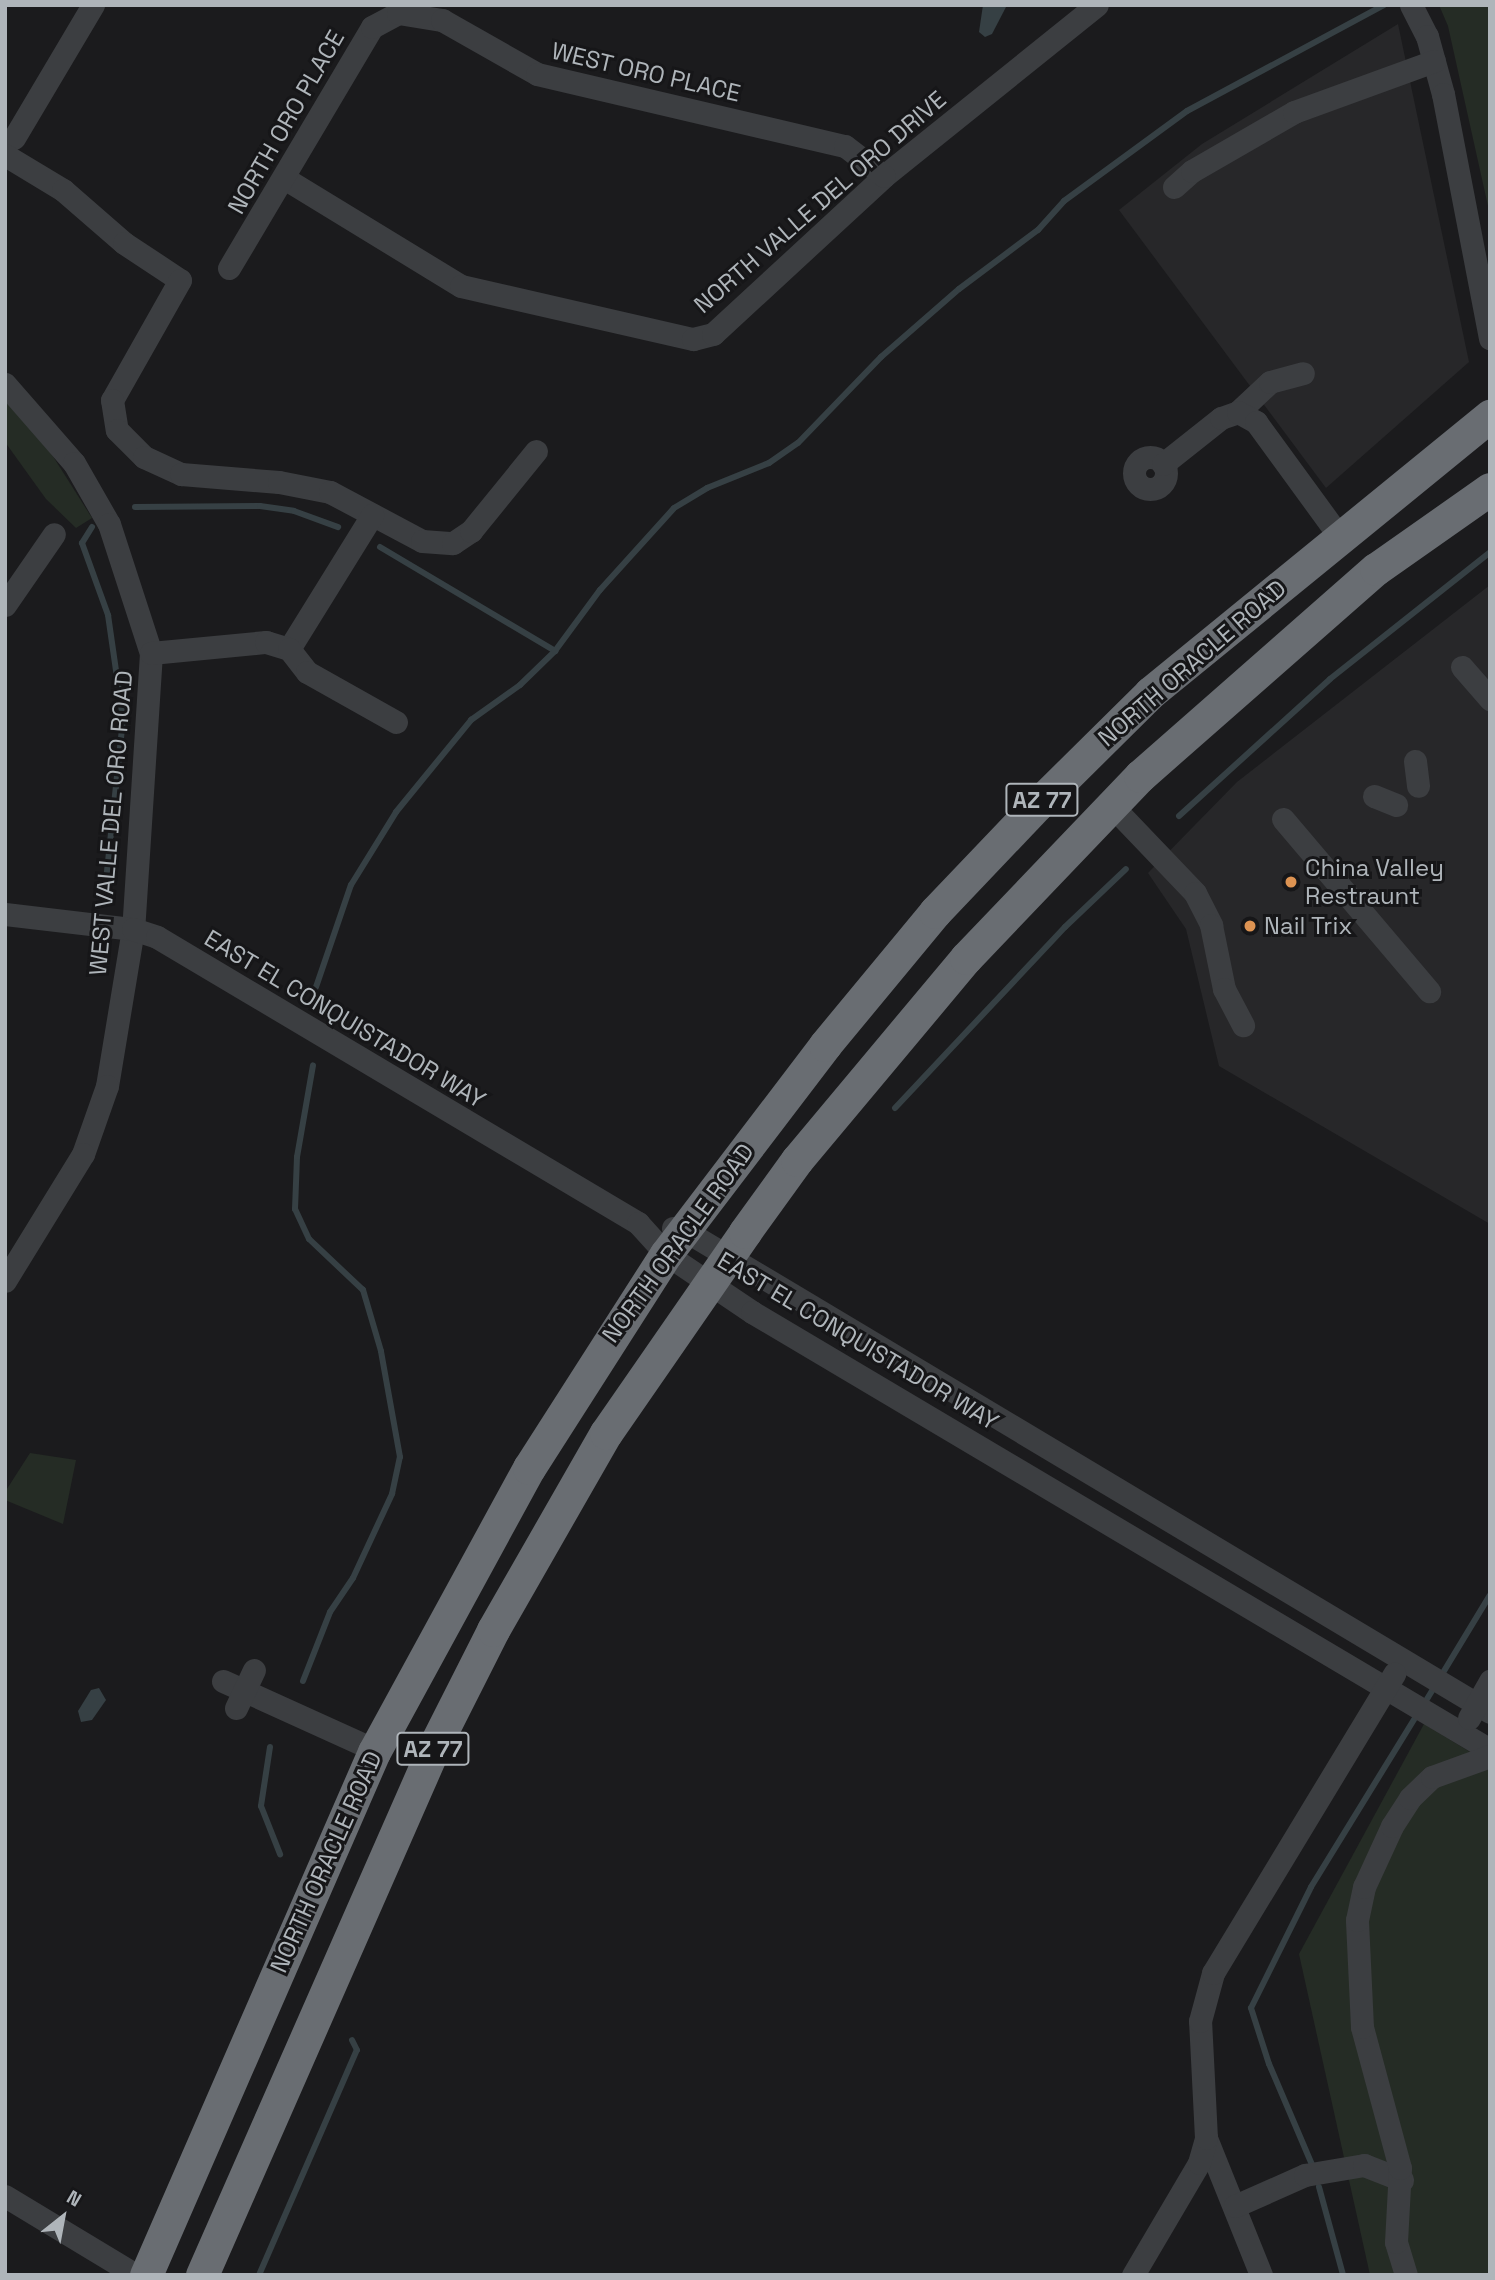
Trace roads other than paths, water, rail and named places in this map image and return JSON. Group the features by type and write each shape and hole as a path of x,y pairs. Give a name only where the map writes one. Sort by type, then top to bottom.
{"highway":[{"name":"NORTH ORACLE ROAD","path":"146,2275 375,1750 529,1468 675,1242 825,1045 927,923 1038,804 1150,693 1339,536 1490,416"},
{"name":"NORTH ORACLE ROAD","path":"202,2275 435,1745 482,1653 606,1433 797,1160 966,958 1112,806 1376,569 1486,486"}],"street":[{"path":"93,5 9,147 124,243 180,280 112,400 117,430 145,457 181,474 279,482 330,492 422,541 453,543 471,531 536,451"},
{"name":"NORTH VALLE DEL ORO DRIVE","path":"284,178 461,286 693,339 713,334 884,176 1097,5"},
{"path":"1411,5 1434,61 1490,339"},
{"name":"WEST ORO PLACE","path":"398,13 442,20 537,74 845,146 884,176"},
{"name":"NORTH ORO PLACE","path":"229,268 372,27 398,13"},
{"path":"1174,187 1192,171 1294,112 1434,61"},
{"path":"1163,464 1221,418 1238,412 1270,382 1303,373"},
{"name":"WEST VALLE DEL ORO ROAD","path":"5,384 74,463 109,524 151,653 133,929 107,1086 83,1154 5,1281"},
{"path":"1238,412 1255,422 1339,536"},
{"path":"289,649 372,515"},
{"path":"5,605 54,534"},
{"path":"151,653 266,642 289,649 307,672 396,722"},
{"path":"1462,667 1490,699"},
{"path":"1415,761 1418,786"},
{"path":"1374,796 1396,805"},
{"path":"1112,806 1195,893 1211,925 1224,989 1243,1025"},
{"path":"1283,819 1429,991"},
{"name":"EAST EL CONQUISTADOR WAY","path":"5,914 133,929 158,937 638,1223 675,1242 729,1257 1483,1708"},
{"name":"EAST EL CONQUISTADOR WAY","path":"675,1242 710,1284 1460,1732"},
{"path":"949,1426 964,1396"},
{"path":"1133,2275 1199,2163 1206,2138 1200,2021 1213,1973 1403,1660"},
{"path":"223,1681 375,1750"},
{"path":"1490,1681 1483,1708 1460,1732 1490,1750"},
{"path":"1406,2275 1396,2242 1402,2180 1362,2027 1357,1920 1364,1886 1410,1798 1432,1777 1490,1756"},
{"path":"1206,2138 1261,2275"},
{"path":"1235,2206 1305,2175 1364,2165 1402,2180"},
{"path":"5,2196 136,2275"}],"waterway":[{"path":"316,987 351,885 396,812 471,720 520,685 555,651 600,590 674,508 707,488 769,463 798,443 881,357 959,289 1038,230 1064,201 1187,111 1384,5"},
{"path":"135,507 260,506 294,511 338,527"},
{"path":"92,527 82,543 108,615 123,719 107,871"},
{"path":"380,547 555,651"},
{"path":"1179,816 1330,679 1490,552"},
{"path":"895,1108 1065,927 1126,869"},
{"path":"303,1681 330,1612 353,1578 392,1494 400,1457 381,1351 363,1290 309,1239 295,1209 297,1157 313,1065"},
{"path":"1424,1704 1490,1595"},
{"path":"1313,2167 1269,2064 1251,2008 1311,1887 1418,1713"},
{"path":"270,1747 261,1806 280,1854"},
{"path":"259,2275 357,2050 352,2040"},
{"path":"1319,2187 1343,2275"}],"place":[{"name":"China Valley Restraunt","path":"1291,882"},
{"name":"Nail Trix","path":"1250,926"}]}
